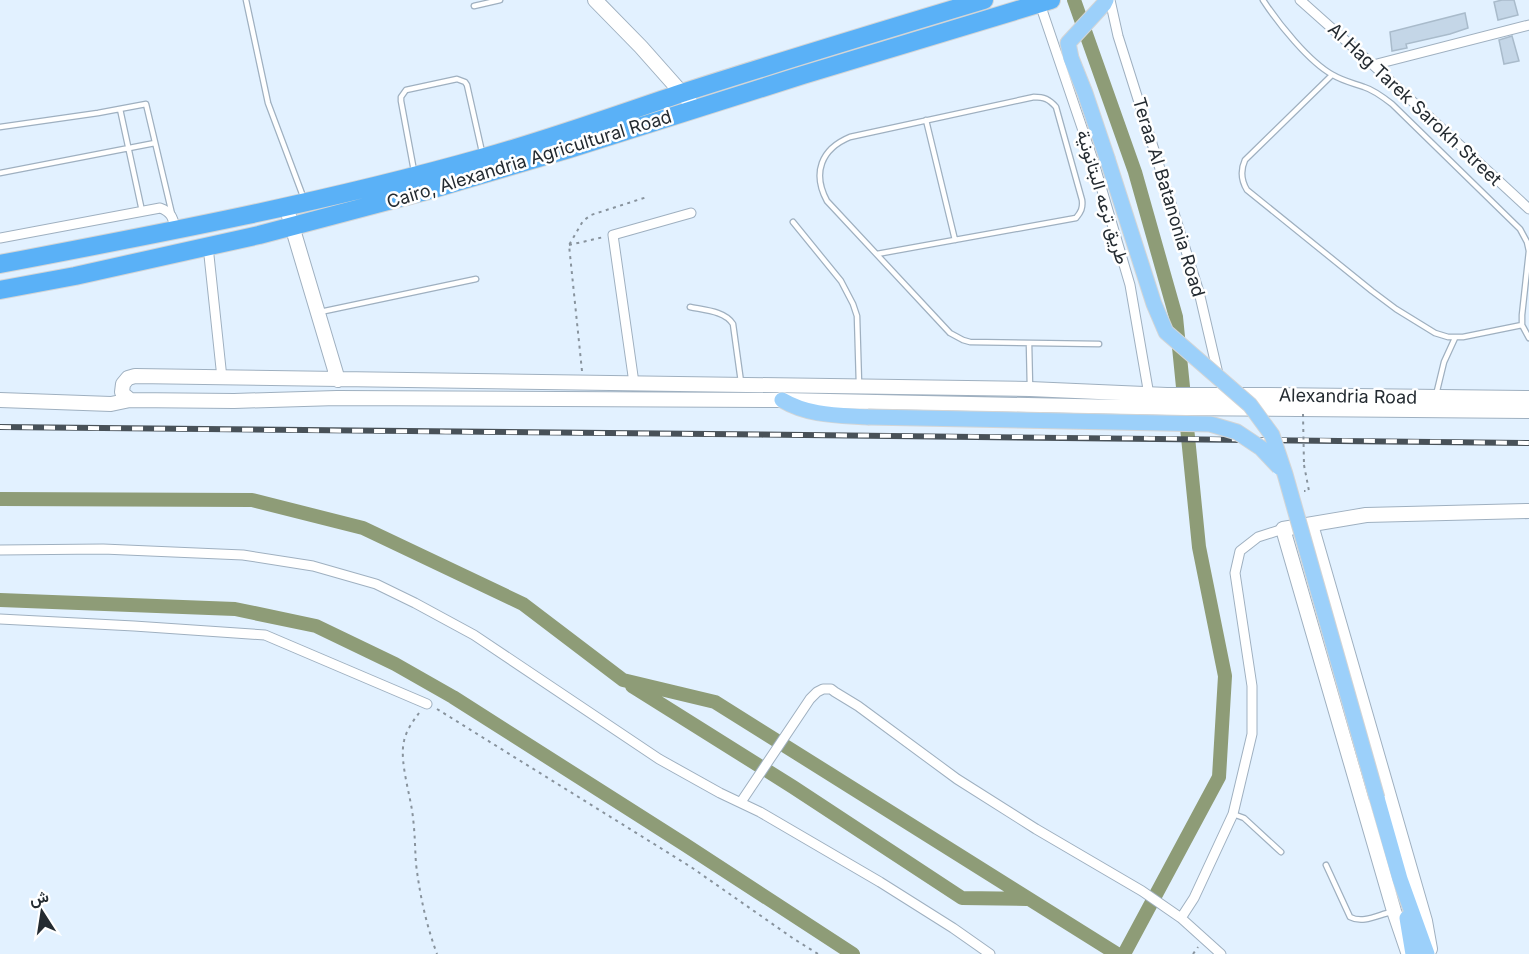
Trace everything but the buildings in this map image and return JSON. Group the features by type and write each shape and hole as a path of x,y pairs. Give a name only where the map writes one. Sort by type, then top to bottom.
{"highway":[{"name":"Cairo, Alexandria Agricultural Road","path":"0,264 174,223 305,202 483,158 795,57 984,0"},
{"name":"Cairo, Alexandria Agricultural Road","path":"0,290 75,276 292,227 433,189 1046,2"}],"main road":[{"path":"595,0 696,109"},
{"path":"1107,2 1068,43 1071,58 1107,158 1154,304 1166,332 1250,405 1272,435 1400,879 1429,954"},
{"path":"286,206 338,380"},
{"path":"130,400 124,395 122,388 125,381 132,377 1030,389 1149,394 1167,402"},
{"name":"Alexandria Road","path":"1200,401 1223,395 1435,404 1529,411"},
{"path":"0,400 111,404 130,400 234,401 348,398 1167,402"},
{"name":"Alexandria Road","path":"1167,402 1435,404 1529,398"},
{"path":"782,400 815,413 868,417 1210,424 1237,432 1262,448 1285,474"},
{"path":"1411,954 1394,911 1283,529 1366,515 1529,511"},
{"path":"1311,525 1425,921 1429,954"},
{"path":"1400,879 1411,954"}],"street":[{"name":"Al Hag Tarek Sarokh Street","path":"1300,0 1528,206"},
{"name":"طريق ترعه البتانونية","path":"1046,2 1054,49 1078,111 1130,285 1149,394"},
{"name":"Teraa Al Batanonia Road","path":"1107,2 1199,292 1223,395"},
{"path":"1373,65 1529,25"},
{"path":"0,238 160,208 167,211 174,223"},
{"path":"634,384 613,235 691,213"},
{"path":"208,246 222,378"},
{"path":"1181,918 1194,898 1233,814 1252,734 1252,686 1235,573 1240,551 1258,537 1283,529"},
{"path":"0,550 103,549 243,555 313,566 376,584 474,635 659,759 760,812 880,882 990,954"},
{"path":"0,620 265,635 427,704"},
{"path":"741,802 810,699 822,689 831,689 858,706 957,779 1036,829 1142,891 1181,918 1221,954"}],"lane":[{"path":"246,0 268,103 305,202"},
{"path":"474,6 500,0"},
{"path":"1263,0 1295,42 1323,69 1341,80 1371,90 1387,100 1520,229 1529,251 1522,315 1522,326 1529,338"},
{"path":"1332,75 1250,154 1242,166 1241,173 1244,185 1251,195 1372,291 1435,333 1455,338 1522,326"},
{"path":"415,176 401,101 406,90 457,79 465,82 483,158"},
{"path":"877,254 1076,218 1080,213 1082,200 1056,107 1050,100 1043,97 926,120 839,141 824,158 820,169 822,191 827,201 950,333 956,337 970,342 1098,344"},
{"path":"0,127 146,104 174,223"},
{"path":"120,109 142,211"},
{"path":"926,120 955,240"},
{"path":"0,173 155,143"},
{"path":"793,222 841,281 853,304 857,316 859,387"},
{"path":"318,313 476,279"},
{"path":"690,307 723,315 731,320 741,385"},
{"path":"1435,404 1444,362 1455,338"},
{"path":"1029,343 1030,389"},
{"path":"1233,814 1244,818 1281,852"},
{"path":"1326,865 1350,917 1364,920 1394,911"}],"path":[{"path":"584,383 569,245 583,221 591,215 647,197"},
{"path":"569,245 613,235"},
{"path":"1303,414 1304,465 1309,491"},
{"path":"437,954 420,894 413,819 403,756 404,740 409,728 427,704 691,867 818,954"}],"waterway":[{"path":"1074,0 1135,172 1176,317 1199,547 1225,676 1219,777 1124,954"},
{"path":"0,499 252,500 363,528 523,604 623,680 715,702 1117,954"},
{"path":"0,600 235,609 316,626 395,664 453,697 853,954"},
{"path":"632,686 793,787 962,898 1027,899"}],"railway":[{"path":"0,427 1529,443"}]}
